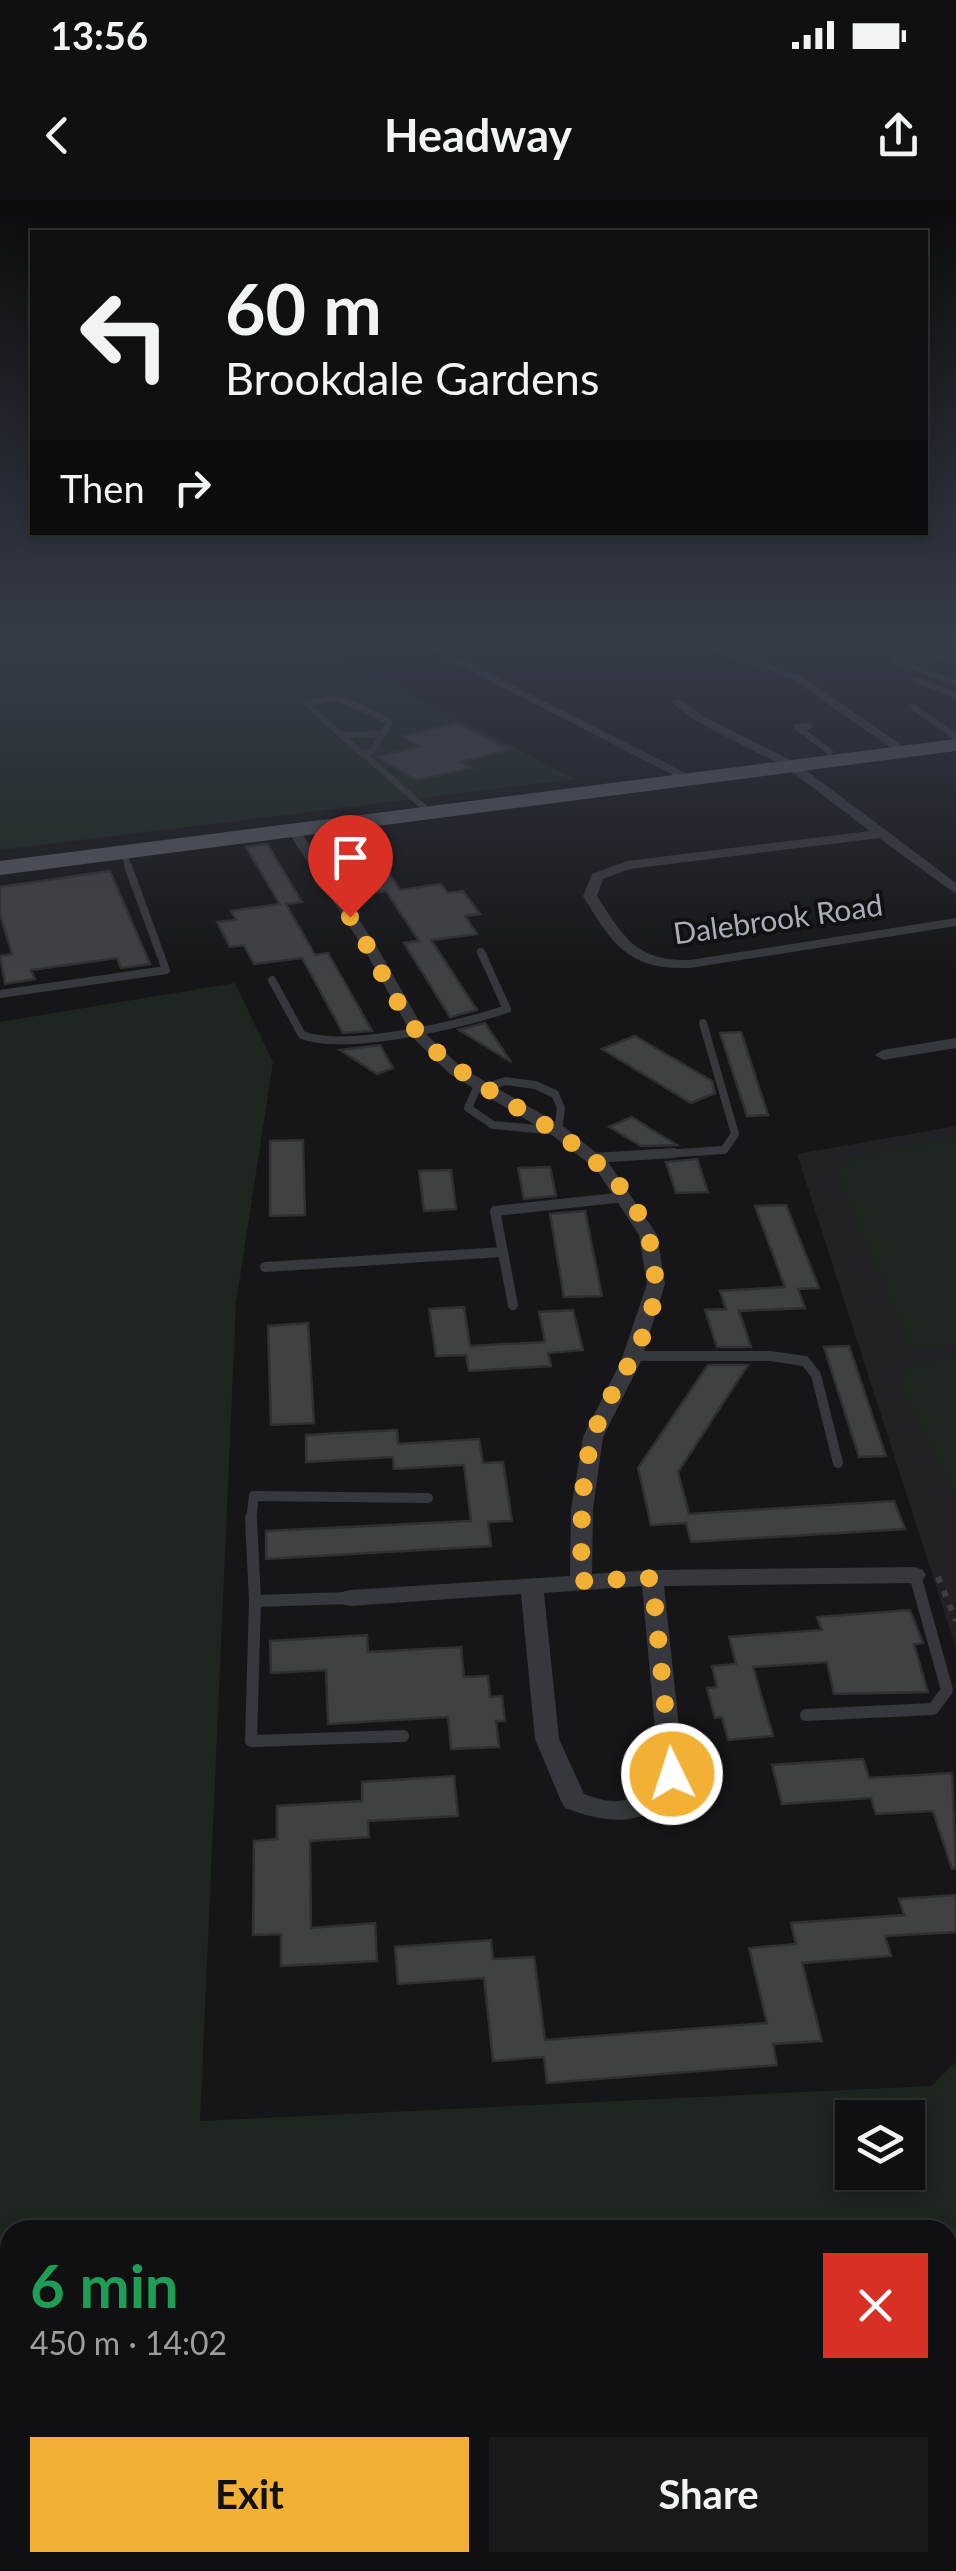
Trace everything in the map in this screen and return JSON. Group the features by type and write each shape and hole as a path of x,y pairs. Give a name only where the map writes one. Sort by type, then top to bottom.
{"main road":[{"path":"0,868 904,752"}],"street":[{"path":"637,752 687,777"},
{"path":"764,752 790,765 956,890"},
{"path":"292,829 370,947 416,1029 456,1071 558,1130 593,1158 626,1196 648,1235 656,1284 634,1356 593,1436 582,1509 581,1581"},
{"name":"Dalebrook Road","path":"881,834 628,865 596,877 590,896 625,950 660,964 690,964 956,922"},
{"path":"883,1055 956,1043"},
{"path":"350,1598 652,1578 915,1575"},
{"path":"532,1588 547,1739 574,1802 606,1814 646,1806 672,1774 652,1578"}],"lane":[{"path":"361,752 371,764 412,788 428,811"},
{"path":"365,755 367,752"},
{"path":"0,994 166,970 123,852"},
{"path":"272,980 302,1035 312,1039 416,1029 480,1019 507,1010 482,952"},
{"path":"593,1158 724,1150 735,1134 703,1023"},
{"path":"521,1082 556,1094 561,1108 558,1130 509,1128 478,1117 468,1108 470,1095 478,1086 521,1082"},
{"path":"513,1305 495,1212 626,1196"},
{"path":"265,1267 503,1252"},
{"path":"634,1356 770,1356 805,1361 816,1375 838,1462"},
{"path":"403,1736 251,1741 254,1601 249,1536 254,1496 428,1498"},
{"path":"806,1715 933,1709 948,1690 915,1575"},
{"path":"254,1601 350,1598"}],"shaded area":[{"path":"0,752 522,752 575,779 0,850"},
{"path":"235,983 273,1062 236,1303 200,2121 931,2086 956,2062 956,2220 0,2220 0,1022"},
{"path":"956,1126 956,1648 797,1154"},
{"path":"956,1138 956,1344 910,1348 836,1171 854,1157"},
{"path":"956,1357 956,1497 900,1385 912,1363"}],"building":[{"path":"397,752 502,752 461,762 472,768 416,780 377,757"},
{"path":"267,844 302,902 286,904 315,955 328,953 372,1031 343,1033 302,958 254,964 244,945 230,947 217,922 236,920 231,911 280,904 246,847"},
{"path":"373,849 400,890 441,884 448,893 463,891 480,914 465,916 477,934 431,940 477,1010 450,1017 404,943 419,941 386,891 373,893 347,852"},
{"path":"110,871 150,964 121,968 117,958 31,970 35,979 5,984 0,956 12,954 0,914 0,887"},
{"path":"485,1023 511,1062 459,1030"},
{"path":"741,1032 768,1115 747,1116 720,1033"},
{"path":"635,1036 712,1081 715,1093 691,1103 602,1049"},
{"path":"380,1045 393,1068 377,1074 340,1050"},
{"path":"632,1117 677,1145 641,1146 609,1127"},
{"path":"303,1140 305,1215 270,1216 270,1141"},
{"path":"697,1159 708,1192 676,1193 666,1162"},
{"path":"550,1167 556,1196 524,1199 518,1168"},
{"path":"451,1170 456,1209 424,1211 419,1171"},
{"path":"786,1205 819,1288 798,1289 805,1308 739,1311 751,1347 717,1347 705,1310 726,1309 720,1291 785,1287 755,1206"},
{"path":"585,1211 602,1296 564,1297 550,1214"},
{"path":"464,1307 470,1346 545,1342 539,1312 573,1310 583,1350 548,1353 551,1366 469,1371 466,1355 436,1356 429,1309"},
{"path":"308,1323 314,1423 271,1425 268,1326"},
{"path":"849,1346 886,1456 859,1457 824,1347"},
{"path":"708,1365 748,1365 678,1472 689,1514 894,1501 905,1529 691,1542 686,1523 651,1525 638,1468"},
{"path":"397,1430 398,1444 479,1439 483,1463 503,1462 512,1521 488,1522 491,1546 266,1559 266,1531 471,1521 464,1465 394,1469 393,1457 306,1462 306,1435"},
{"path":"910,1610 923,1643 914,1644 928,1692 834,1694 827,1662 753,1667 773,1736 728,1740 722,1717 715,1718 707,1688 717,1687 712,1666 736,1664 729,1637 822,1630 817,1617"},
{"path":"367,1635 368,1652 461,1647 464,1677 488,1676 490,1697 502,1696 505,1721 496,1721 499,1747 451,1749 448,1717 328,1724 326,1670 271,1673 270,1641"},
{"path":"863,1759 869,1778 952,1773 956,1868 952,1869 933,1811 876,1814 871,1798 782,1804 772,1765"},
{"path":"454,1776 458,1816 368,1821 369,1837 310,1841 311,1928 375,1923 377,1961 281,1966 281,1934 253,1935 254,1841 277,1839 277,1806 362,1801 362,1782"},
{"path":"956,1895 956,1932 885,1936 891,1956 802,1963 822,2041 773,2044 777,2065 547,2083 544,2057 493,2061 484,1978 398,1984 395,1947 491,1940 493,1959 534,1957 545,2040 767,2023 749,1948 796,1944 791,1923 904,1915 899,1899"}],"route":[{"path":"350,917 421,1037 456,1071 558,1130 602,1166 626,1196 648,1235 656,1284 648,1320 593,1436 582,1509 581,1581 652,1578 672,1774"}]}
